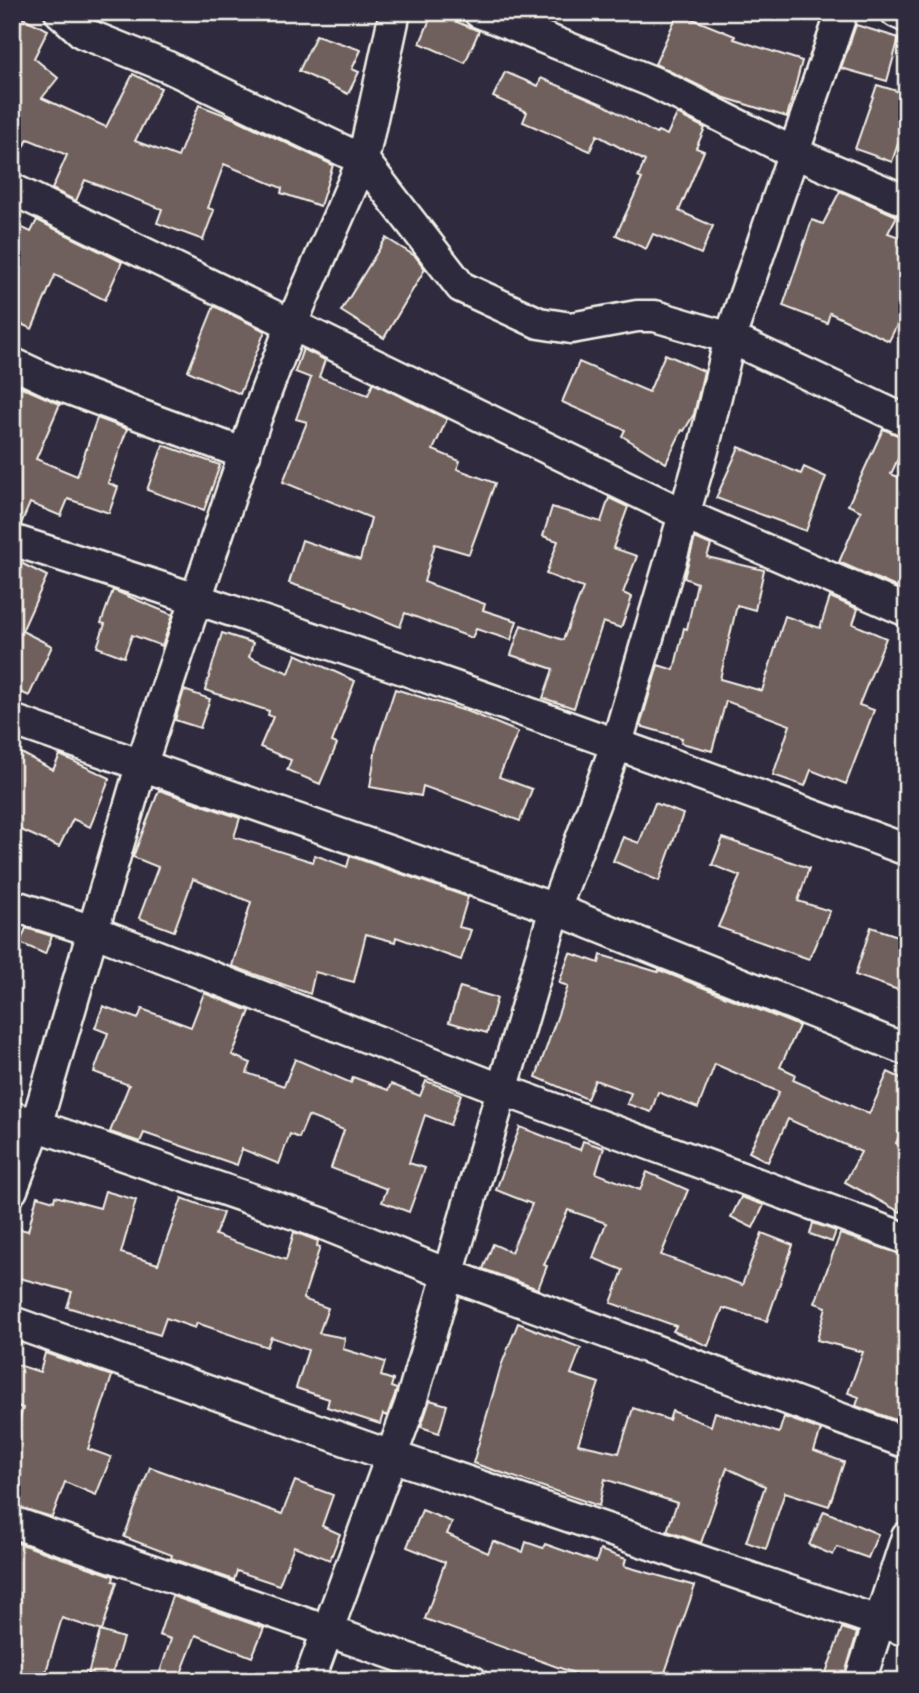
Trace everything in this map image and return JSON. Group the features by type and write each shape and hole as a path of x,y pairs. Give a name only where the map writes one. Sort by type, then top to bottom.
{"street":[{"path":"60,12 83,33 169,68 363,160 461,287 539,323 571,328 637,316 655,316 730,338 907,421"},
{"path":"12,1191 24,1121 93,931 142,763 245,454 292,323 363,160 395,12"},
{"path":"479,12 653,82 792,152 907,201"},
{"path":"309,1681 410,1405 555,909 617,743 703,450 730,338 842,12"},
{"path":"896,12 907,17"},
{"path":"12,189 683,514 907,611"},
{"path":"12,363 59,385 245,454"},
{"path":"12,540 197,598 617,743 907,850"},
{"path":"12,720 142,763 555,909 907,1050"},
{"path":"12,905 93,931 503,1090 907,1239"},
{"path":"24,1121 321,1223 447,1274 907,1443"},
{"path":"12,1322 391,1456 893,1626"},
{"path":"12,1522 472,1681"},
{"path":"860,1681 893,1626 907,1537"}],"building":[{"path":"433,12 479,31 465,63 420,43"},
{"path":"678,13 735,36 734,39 802,61 787,117 722,97 655,64"},
{"path":"21,17 48,30 34,58 58,78 42,98 106,127 133,74 161,88 135,141 178,157 199,105 238,120 333,165 320,206 281,193 282,188 224,164 208,208 214,210 203,240 157,223 162,209 85,180 76,201 52,189 67,155 28,139 12,171 12,34"},
{"path":"856,25 899,38 887,81 841,68"},
{"path":"316,35 361,50 352,69 359,72 348,94 299,71"},
{"path":"505,72 538,86 541,78 602,104 656,134 658,131 667,135 677,114 705,128 696,148 704,151 679,211 713,226 701,254 653,234 646,249 616,235 642,179 638,177 645,161 597,135 590,151 523,122 527,112 493,97"},
{"path":"877,85 907,94 907,116 892,162 855,149"},
{"path":"840,191 897,216 888,233 907,240 907,295 898,318 900,319 889,341 830,313 827,323 783,306 812,220 823,224"},
{"path":"37,220 122,262 105,300 55,275 32,329 12,320 12,223 31,232"},
{"path":"386,238 415,256 425,269 384,338 341,311"},
{"path":"214,306 265,331 240,394 188,371"},
{"path":"303,349 325,360 319,377 368,395 373,383 447,419 433,450 460,461 457,469 495,483 469,554 435,544 424,582 485,604 483,610 517,621 511,640 476,629 472,638 405,613 400,627 346,604 347,602 289,583 302,540 360,560 371,518 283,482 307,422 296,419 311,378 295,372"},
{"path":"665,354 704,371 694,414 684,431 682,430 666,463 622,436 625,430 562,402 579,362 649,392"},
{"path":"12,383 60,404 36,459 77,476 97,418 127,429 108,483 118,487 109,513 68,499 61,516 30,503 21,524 12,523"},
{"path":"883,429 907,439 891,474 907,481 907,592 839,562 861,511 848,505"},
{"path":"163,445 220,465 204,510 147,490"},
{"path":"739,447 801,474 804,467 826,477 806,531 716,498"},
{"path":"609,498 628,507 613,548 637,556 623,593 632,597 621,628 603,622 574,708 543,698 553,669 511,655 521,625 563,640 583,588 546,574 558,541 543,536 552,507 601,522"},
{"path":"695,538 711,545 707,557 764,570 755,610 737,605 720,679 762,691 785,616 820,628 830,597 858,609 853,624 886,638 859,705 874,710 846,784 811,770 805,786 773,775 790,725 726,701 712,751 681,743 682,738 640,726 658,665 674,670 684,628 687,629 697,583 684,578"},
{"path":"21,563 47,576 22,631 52,646 29,696 12,688 12,581"},
{"path":"113,590 173,615 162,646 132,635 124,657 97,647 105,624 101,623"},
{"path":"222,633 253,643 249,657 289,673 296,654 355,681 332,742 337,744 320,784 287,770 291,760 260,747 273,717 268,715 269,711 205,690"},
{"path":"395,689 472,713 518,732 499,777 532,789 520,821 423,786 421,796 370,787 376,747"},
{"path":"184,690 210,699 200,728 175,720"},
{"path":"12,748 53,770 60,755 110,778 90,827 73,819 59,847 12,826"},
{"path":"159,790 240,818 234,837 313,862 315,855 347,867 350,856 468,897 459,927 471,930 461,960 396,937 395,942 366,934 354,982 315,972 310,994 232,966 251,902 193,879 174,931 139,918 158,867 133,857"},
{"path":"655,803 683,814 659,881 613,861 623,837 639,843"},
{"path":"723,838 809,868 798,901 830,911 809,959 718,927 740,876 712,865"},
{"path":"871,927 907,939 907,993 855,975"},
{"path":"26,928 52,936 45,954 20,943"},
{"path":"570,953 599,963 601,955 658,972 659,970 799,1026 780,1067 795,1074 793,1080 869,1114 888,1072 907,1081 907,1119 896,1143 907,1149 907,1199 900,1212 845,1182 861,1152 788,1119 768,1162 749,1152 779,1092 715,1064 698,1108 658,1092 651,1112 627,1104 631,1093 595,1080 587,1099 536,1077 568,986 559,983"},
{"path":"460,987 497,998 487,1033 449,1022"},
{"path":"204,993 250,1011 232,1055 251,1063 247,1073 284,1086 295,1059 351,1083 353,1077 388,1090 391,1084 420,1096 426,1081 461,1094 450,1125 425,1115 409,1163 425,1168 409,1212 382,1202 387,1189 331,1168 344,1130 308,1116 299,1138 290,1134 279,1164 242,1149 237,1165 144,1133 140,1142 110,1132 129,1085 94,1072 108,1033 95,1028 103,1006 138,1019 142,1009 191,1027"},
{"path":"520,1127 580,1150 583,1141 604,1148 596,1173 640,1190 647,1172 688,1190 661,1255 742,1285 762,1233 793,1245 767,1321 723,1308 708,1346 673,1331 676,1326 611,1303 623,1270 593,1258 606,1223 568,1210 544,1265 547,1266 538,1289 483,1269 493,1244 511,1252 532,1204 496,1190"},
{"path":"105,1191 136,1200 121,1253 158,1264 182,1198 223,1213 215,1235 286,1260 294,1232 318,1241 317,1246 320,1247 303,1299 328,1308 319,1333 345,1338 343,1349 385,1362 381,1376 393,1380 391,1387 397,1389 387,1416 383,1414 380,1424 327,1407 329,1399 296,1388 308,1350 271,1337 267,1347 197,1323 195,1328 166,1318 160,1335 67,1307 72,1292 12,1276 12,1227 28,1231 37,1196 54,1201 55,1196 100,1208"},
{"path":"741,1197 764,1205 753,1228 731,1217"},
{"path":"813,1223 836,1231 832,1242 810,1234"},
{"path":"840,1234 907,1256 907,1424 856,1406 859,1397 848,1393 863,1352 817,1340 826,1307 815,1303"},
{"path":"518,1323 581,1348 571,1374 599,1383 578,1444 619,1453 633,1408 669,1420 672,1411 711,1426 715,1412 779,1433 784,1417 821,1430 814,1451 844,1462 829,1506 785,1492 766,1549 746,1542 765,1486 727,1468 701,1543 667,1531 677,1503 605,1479 599,1506 473,1463 501,1366"},
{"path":"45,1353 112,1376 88,1449 111,1457 96,1495 65,1482 52,1517 12,1505 19,1470 12,1468 12,1444 23,1408 12,1404 12,1363 40,1372"},
{"path":"430,1400 447,1405 439,1433 421,1427"},
{"path":"150,1467 282,1514 295,1481 333,1495 322,1526 340,1534 330,1560 294,1546 279,1585 237,1571 234,1580 171,1558 172,1555 124,1537"},
{"path":"422,1510 452,1522 447,1534 488,1553 493,1541 523,1552 526,1542 543,1548 545,1544 596,1562 600,1550 626,1559 624,1566 695,1586 662,1681 596,1681 425,1619 445,1562 407,1547"},
{"path":"824,1511 878,1534 868,1558 837,1547 833,1555 809,1545"},
{"path":"12,1541 114,1576 113,1581 117,1582 102,1631 62,1618 45,1675 35,1672 32,1681 12,1681"},
{"path":"172,1596 264,1628 252,1657 196,1635 178,1681 159,1675 171,1639 159,1635"},
{"path":"842,1628 857,1633 843,1681 823,1681"},
{"path":"100,1631 123,1638 110,1681 86,1681"}]}
